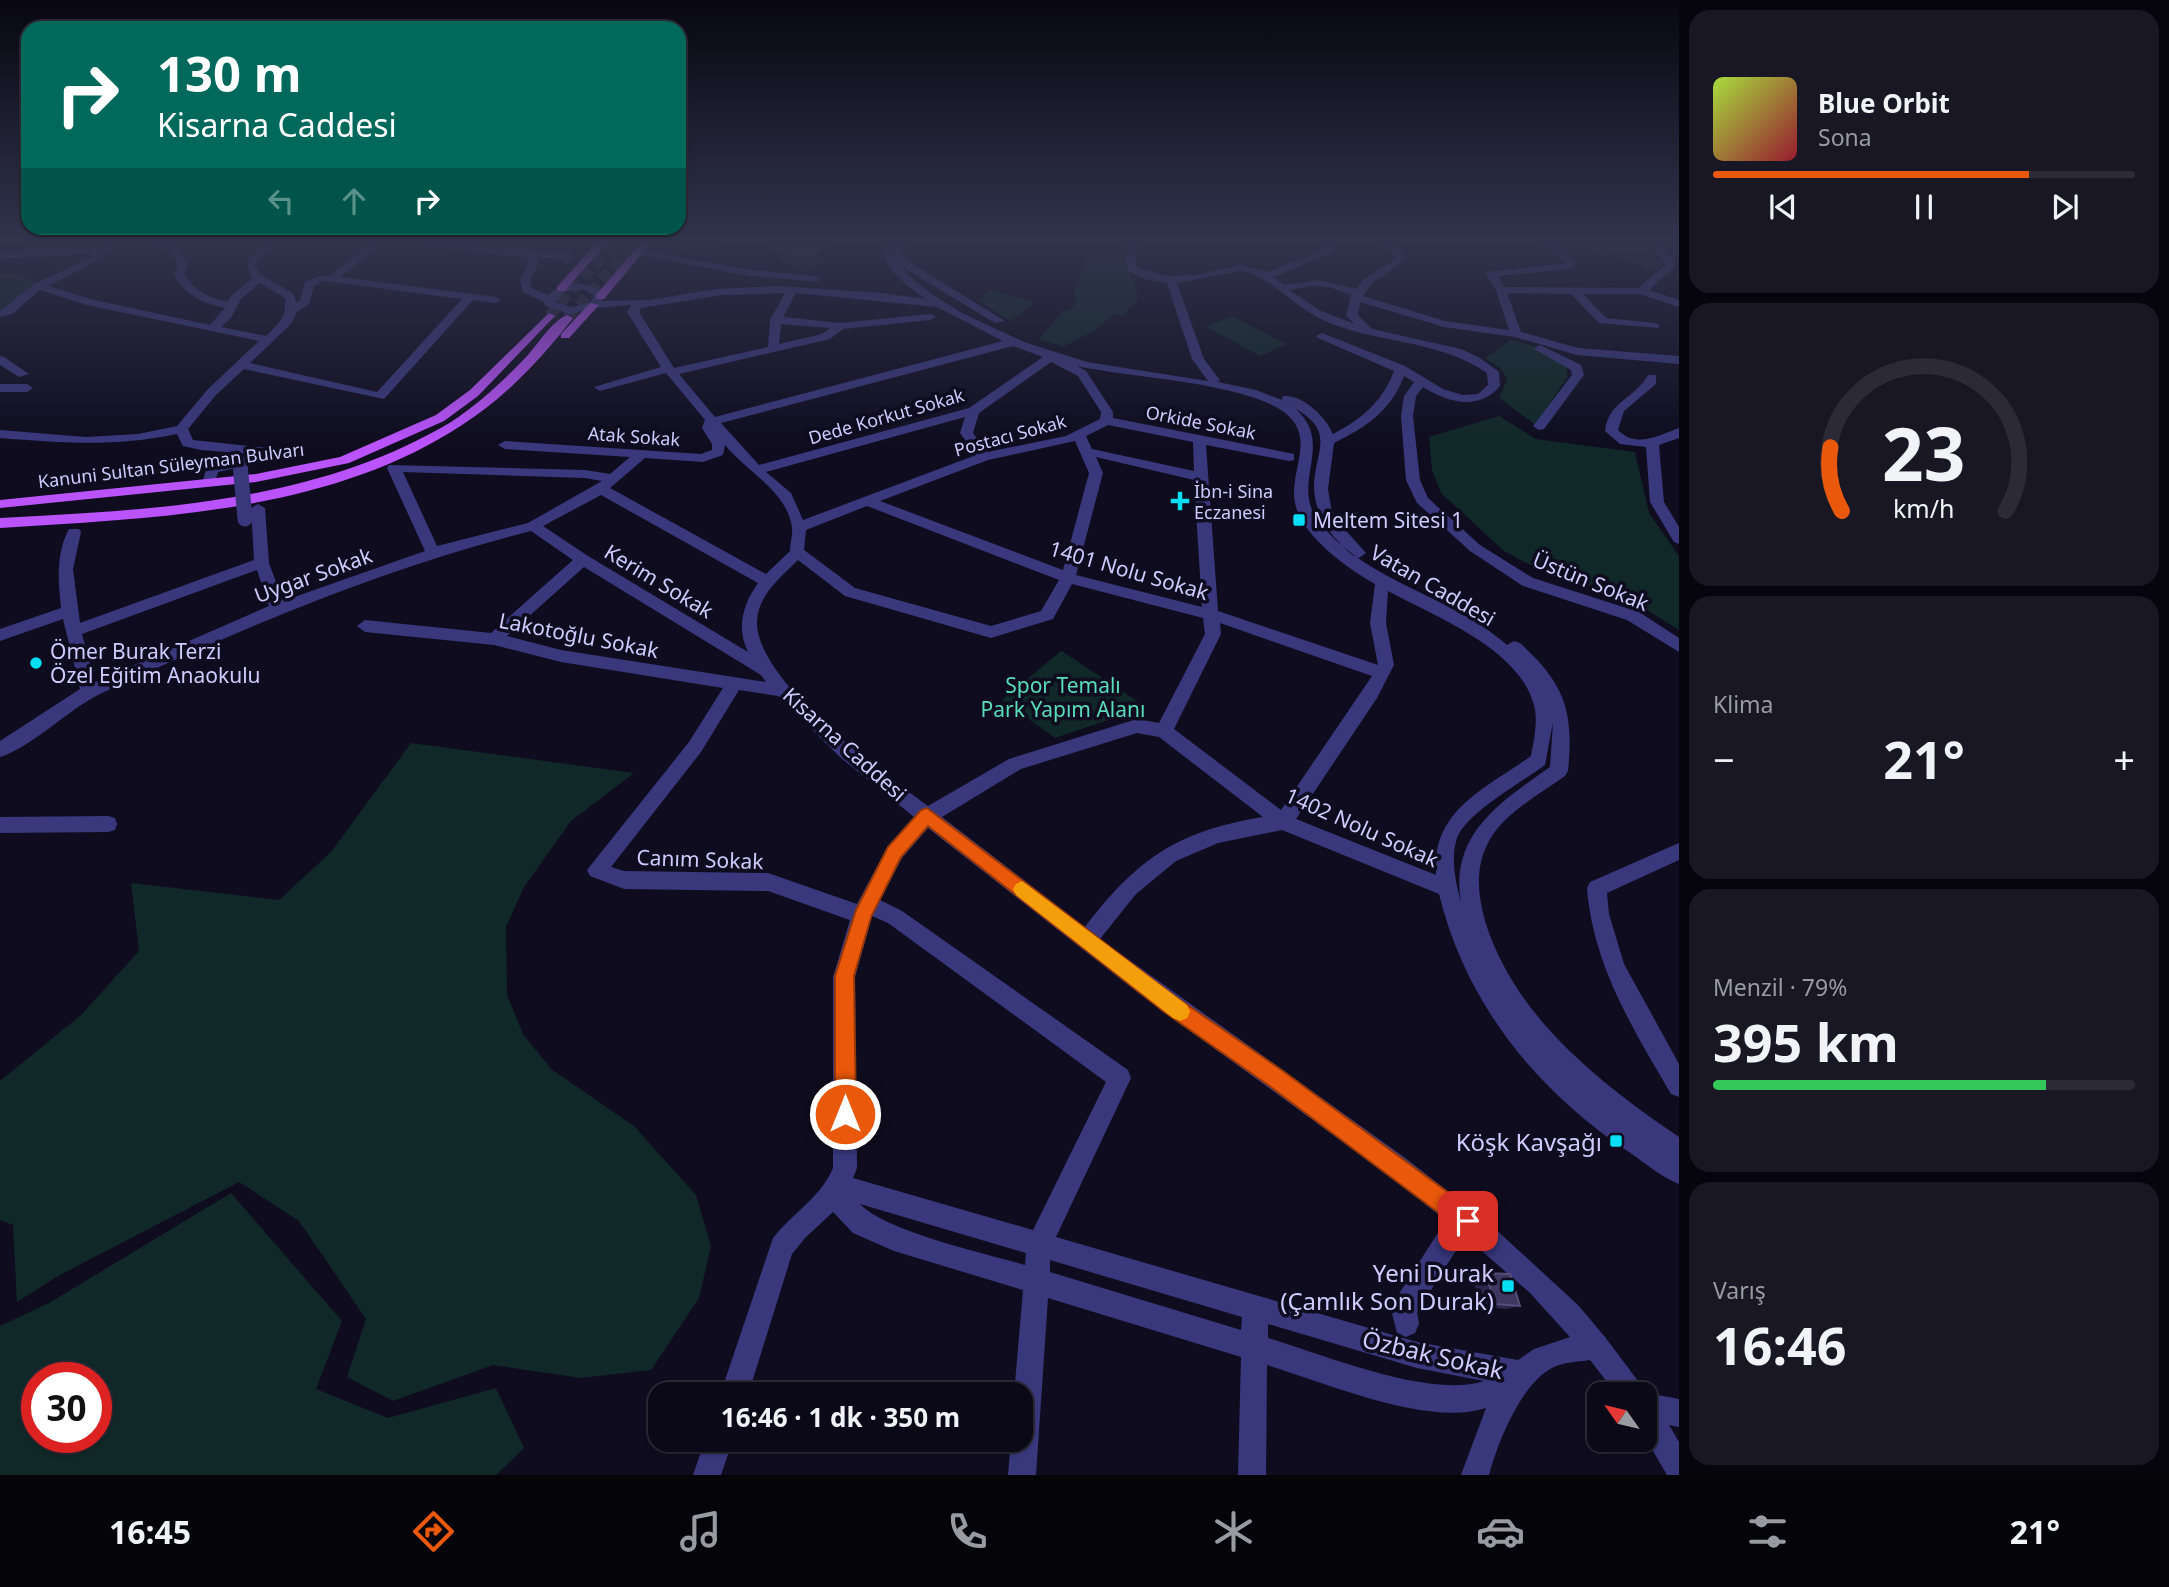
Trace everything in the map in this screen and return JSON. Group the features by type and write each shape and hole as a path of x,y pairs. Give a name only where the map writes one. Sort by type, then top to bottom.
{"main road":[{"path":"182,485 336,453 431,412 501,352 542,308"},
{"path":"171,511 254,514 354,483 423,456 483,418 511,395 591,308"},
{"name":"Kanuni Sultan Süleyman Bulvarı","path":"0,504 256,478 321,466 395,439 440,418 474,393 549,316"},
{"name":"Kanuni Sultan Süleyman Bulvarı","path":"0,523 171,511 255,498 350,474 412,449 457,423 496,394 568,318"}],"street":[{"path":"114,308 270,340"},
{"path":"212,329 225,318 229,308"},
{"path":"0,434 86,441 138,438 181,429 212,392 288,321 296,308"},
{"path":"243,365 380,396 460,308"},
{"path":"554,308 561,310 583,308"},
{"path":"619,308 644,351 670,370"},
{"path":"634,308 652,346 670,370 712,417 743,458 786,496 799,527 797,552 850,592 990,632 1047,615 1069,578 1096,473 1089,452 1079,435"},
{"path":"773,350 776,320 782,308"},
{"path":"920,308 935,310"},
{"path":"776,320 840,326 939,308"},
{"path":"978,308 1034,341 1068,354 1214,380 1286,399 1313,411 1324,426 1329,441 1358,426 1380,409 1392,395 1401,369"},
{"path":"1181,308 1198,359 1214,380"},
{"path":"1310,308 1334,321 1472,357 1493,372 1496,379 1489,393 1473,398 1451,396 1401,369 1322,336"},
{"path":"1354,308 1353,316 1369,331"},
{"path":"1395,308 1444,324 1516,334 1577,351 1679,360"},
{"path":"1506,308 1512,317 1516,334 1577,368 1578,375 1567,393 1539,426"},
{"path":"1590,308 1603,321 1655,326"},
{"name":"Vatan Caddesi","path":"935,310 1051,357 1250,393 1286,408 1298,417 1308,443 1300,480 1302,507 1328,541 1355,565 1485,637 1521,669 1541,698 1543,733 1539,760 1454,825 1445,851 1448,889 1461,942 1490,1000 1538,1060 1588,1108 1679,1172"},
{"path":"600,387 827,337 840,326"},
{"path":"931,358 998,334"},
{"path":"712,417 931,358 1014,342"},
{"path":"1051,357 1082,374 1107,412 1106,421"},
{"name":"Dede Korkut Sokak","path":"757,470 973,411 1051,357"},
{"path":"0,360 23,374"},
{"path":"1652,378 1650,384 1618,409 1611,421 1614,436 1652,443 1666,442 1679,432"},
{"name":"Üstün Sokak","path":"1421,381 1410,396 1407,416 1413,480 1422,500 1475,548 1528,582 1633,616 1679,646"},
{"path":"0,388 27,388"},
{"path":"973,411 966,433 984,457"},
{"name":"Atak Sokak","path":"505,445 703,458 718,452 719,444 707,426 712,417"},
{"name":"Postacı Sokak","path":"799,527 984,457 1079,435 1106,421"},
{"name":"Orkide Sokak","path":"1106,421 1289,457"},
{"path":"181,429 188,443 201,446 296,455"},
{"path":"738,1382 782,1247 796,1230 834,1195 845,1168 844,976 865,910 895,852 927,816 1015,764 1138,726 1164,730 1213,635 1199,438"},
{"name":"Vatan Caddesi","path":"1329,441 1321,484 1324,507 1339,534 1365,559 1496,631 1536,666 1560,701 1563,739 1559,771 1504,813 1480,838 1467,885 1470,897 1483,943 1512,998 1553,1048 1623,1110 1679,1151"},
{"path":"1652,443 1657,502 1672,515 1679,539"},
{"path":"1089,452 1200,477"},
{"name":"Uygar Sokak","path":"0,750 89,692 223,631 331,588 433,553 533,526 607,484 643,453"},
{"path":"211,480 212,469 240,463 254,514 262,563 278,610"},
{"path":"433,553 394,468 585,474 607,484 766,581"},
{"name":"1401 Nolu Sokak","path":"867,502 1069,578 1212,615 1382,673"},
{"name":"Kerim Sokak","path":"533,526 583,560 765,670"},
{"path":"74,532 65,548 65,565 71,610 89,692"},
{"name":"Kisarna Caddesi","path":"797,552 766,581 753,601 748,617 752,646 765,670 784,691 819,726 927,816 1087,940 1170,1004 1276,1078 1468,1221 1526,1272 1596,1346 1624,1382"},
{"path":"494,639 583,560"},
{"path":"76,630 262,563"},
{"path":"1087,940 1134,880 1183,844 1233,829 1283,822 1386,665 1377,631 1376,610 1383,580"},
{"path":"0,635 71,610"},
{"name":"Lakotoğlu Sokak","path":"365,626 494,639 561,656 784,691"},
{"name":"Canım Sokak","path":"734,684 695,747 597,870 624,880 768,882 865,910"},
{"name":"1402 Nolu Sokak","path":"1164,730 1283,822 1448,889"},
{"path":"0,825 108,824"},
{"path":"1679,850 1597,888 1597,906 1608,950 1679,1086"},
{"path":"865,910 895,917 1120,1078 1039,1244 1022,1475"},
{"name":"Özbak Sokak","path":"853,1190 1417,1355 1526,1375 1475,1400 1445,1401 1421,1398 894,1238 862,1224 834,1195 853,1190"},
{"path":"1406,1324 1404,1309 1450,1237"},
{"path":"1252,1475 1255,1308"},
{"path":"1475,1475 1480,1447 1503,1403 1539,1360 1557,1352 1596,1346"},
{"path":"1657,1410 1679,1413"},
{"path":"1657,1430 1679,1469"},
{"path":"707,1475 715,1452"}],"green space":[{"path":"990,308 1027,308 1011,322"},
{"path":"1130,308 1123,316 1115,313 1097,329 1063,347 1039,339 1062,312"},
{"path":"1232,316 1286,344 1260,356 1206,327"},
{"path":"1511,340 1532,346 1567,365 1567,377 1536,425 1499,398 1507,379 1501,369 1485,358"},
{"path":"1499,416 1536,439 1635,452 1649,513 1679,556 1679,630 1634,602 1534,567 1504,551 1441,493 1432,470 1429,437"},
{"name":"Spor Temalı Park Yapım Alanı","path":"1061,651 1146,707 1055,738 1002,700"},
{"path":"411,743 634,773 571,821 524,887 506,927 507,995 523,1034 551,1069 634,1126 696,1195 711,1246 699,1298 651,1370 581,1378 493,1365 393,1401 347,1377 366,1319 299,1221 239,1182 58,1276 17,1302 13,1225 0,1220 0,1081 81,1015 139,951 131,883 279,900 331,852"},
{"path":"231,1193 342,1321 316,1389 388,1418 496,1388 524,1448 496,1475 0,1475 0,1326 49,1303"}],"building":[{"path":"1485,1273 1510,1274 1520,1306 1496,1304"}],"tunnel":[{"path":"549,316 556,308"},
{"path":"567,318 576,308"}],"slow traffic":[{"path":"1022,889 1180,1012"}],"place":[{"name":"İbn-i Sina Eczanesi","path":"1180,501"},
{"name":"Meltem Sitesi 1","path":"1299,520"},
{"name":"Ömer Burak Terzi Özel Eğitim Anaokulu","path":"36,663"},
{"name":"Köşk Kavşağı","path":"1616,1141"},
{"name":"Yeni Durak (Çamlık Son Durak)","path":"1508,1286"}],"route":[{"path":"845,1114 844,976 862,915 895,852 927,816 1170,1004 1276,1078 1468,1221"}]}
